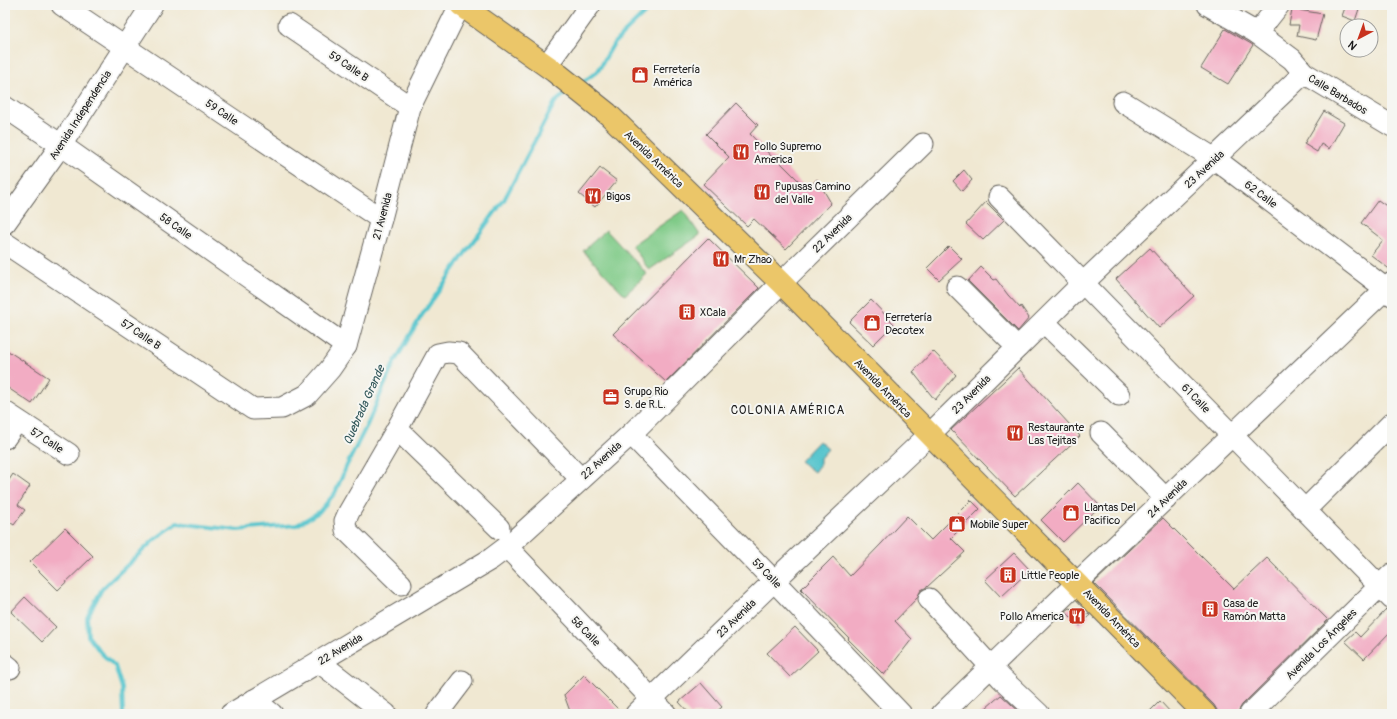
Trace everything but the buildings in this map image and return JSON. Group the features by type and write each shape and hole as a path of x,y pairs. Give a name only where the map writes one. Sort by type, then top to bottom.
{"main road":[{"name":"Avenida América","path":"461,5 551,68 608,114 781,283 1205,714"}],"street":[{"name":"59 Calle","path":"62,5 381,219"},
{"name":"Avenida Independencia","path":"5,223 61,145 152,5"},
{"name":"21 Avenida","path":"282,408 307,395 330,369 346,346 410,107 461,5"},
{"path":"551,68 590,5"},
{"name":"Calle Barbados","path":"1208,5 1257,34 1292,59 1304,73 1392,126"},
{"path":"1257,34 1280,5"},
{"name":"59 Calle B","path":"289,25 410,107"},
{"name":"23 Avenida","path":"636,714 929,435 1083,283 1304,73"},
{"name":"62 Calle","path":"1123,102 1215,159 1390,289"},
{"name":"58 Calle","path":"5,107 346,346"},
{"name":"22 Avenida","path":"231,714 491,559 506,547 631,434 781,283 923,144"},
{"name":"61 Calle","path":"999,197 1305,510 1388,586"},
{"name":"57 Calle B","path":"5,243 253,409 282,408"},
{"path":"957,287 1009,340 1018,347"},
{"name":"24 Avenida","path":"942,714 1077,583 1390,289"},
{"path":"1044,322 1119,395"},
{"path":"401,584 346,530 345,521 438,354 448,352 459,353 581,479"},
{"path":"5,438 11,417"},
{"name":"57 Calle","path":"11,417 69,454"},
{"path":"1305,510 1392,423"},
{"path":"397,429 498,528"},
{"path":"1101,433 1166,499"},
{"name":"59 Calle","path":"631,434 901,714"},
{"name":"58 Calle","path":"506,547 666,714"},
{"name":"Avenida Los Ángeles","path":"1250,714 1388,586"},
{"path":"929,599 991,667 1038,714"},
{"path":"319,662 386,714"},
{"path":"437,714 462,681"},
{"path":"254,700 272,714"}],"green space":[{"path":"683,210 700,235 649,270 632,245"},
{"path":"606,230 647,274 625,295 583,251"}],"water":[{"path":"819,441 828,449 820,458 820,464 814,472 800,461"}],"waterway":[{"name":"Quebrada Grande","path":"580,84 598,71 614,43 648,10 659,5"},
{"name":"Quebrada Grande","path":"123,714 122,688 115,666 101,653 88,636 87,617 102,589 154,540 177,523 237,530 297,525 319,512 335,493 394,363 420,318 504,200 555,102 569,91"}],"place":[{"name":"Ferretería América","path":"640,75"},
{"name":"Pollo Supremo America","path":"741,152"},
{"name":"Pupusas Camino del Valle","path":"762,192"},
{"name":"Bigos","path":"593,196"},
{"name":"Mr Zhao","path":"721,259"},
{"name":"XCala","path":"687,312"},
{"name":"Ferretería Decotex","path":"872,323"},
{"name":"Grupo Rio S. de R.L.","path":"611,397"},
{"name":"Restaurante Las Tejitas","path":"1015,433"},
{"name":"Llantas Del Pacifico","path":"1071,513"},
{"name":"Mobile Super","path":"957,524"},
{"name":"Little People","path":"1008,575"},
{"name":"Casa de Ramón Matta","path":"1210,609"},
{"name":"Pollo America","path":"1077,616"}],"district":[{"name":"COLONIA AMÉRICA","path":"788,410"}]}
